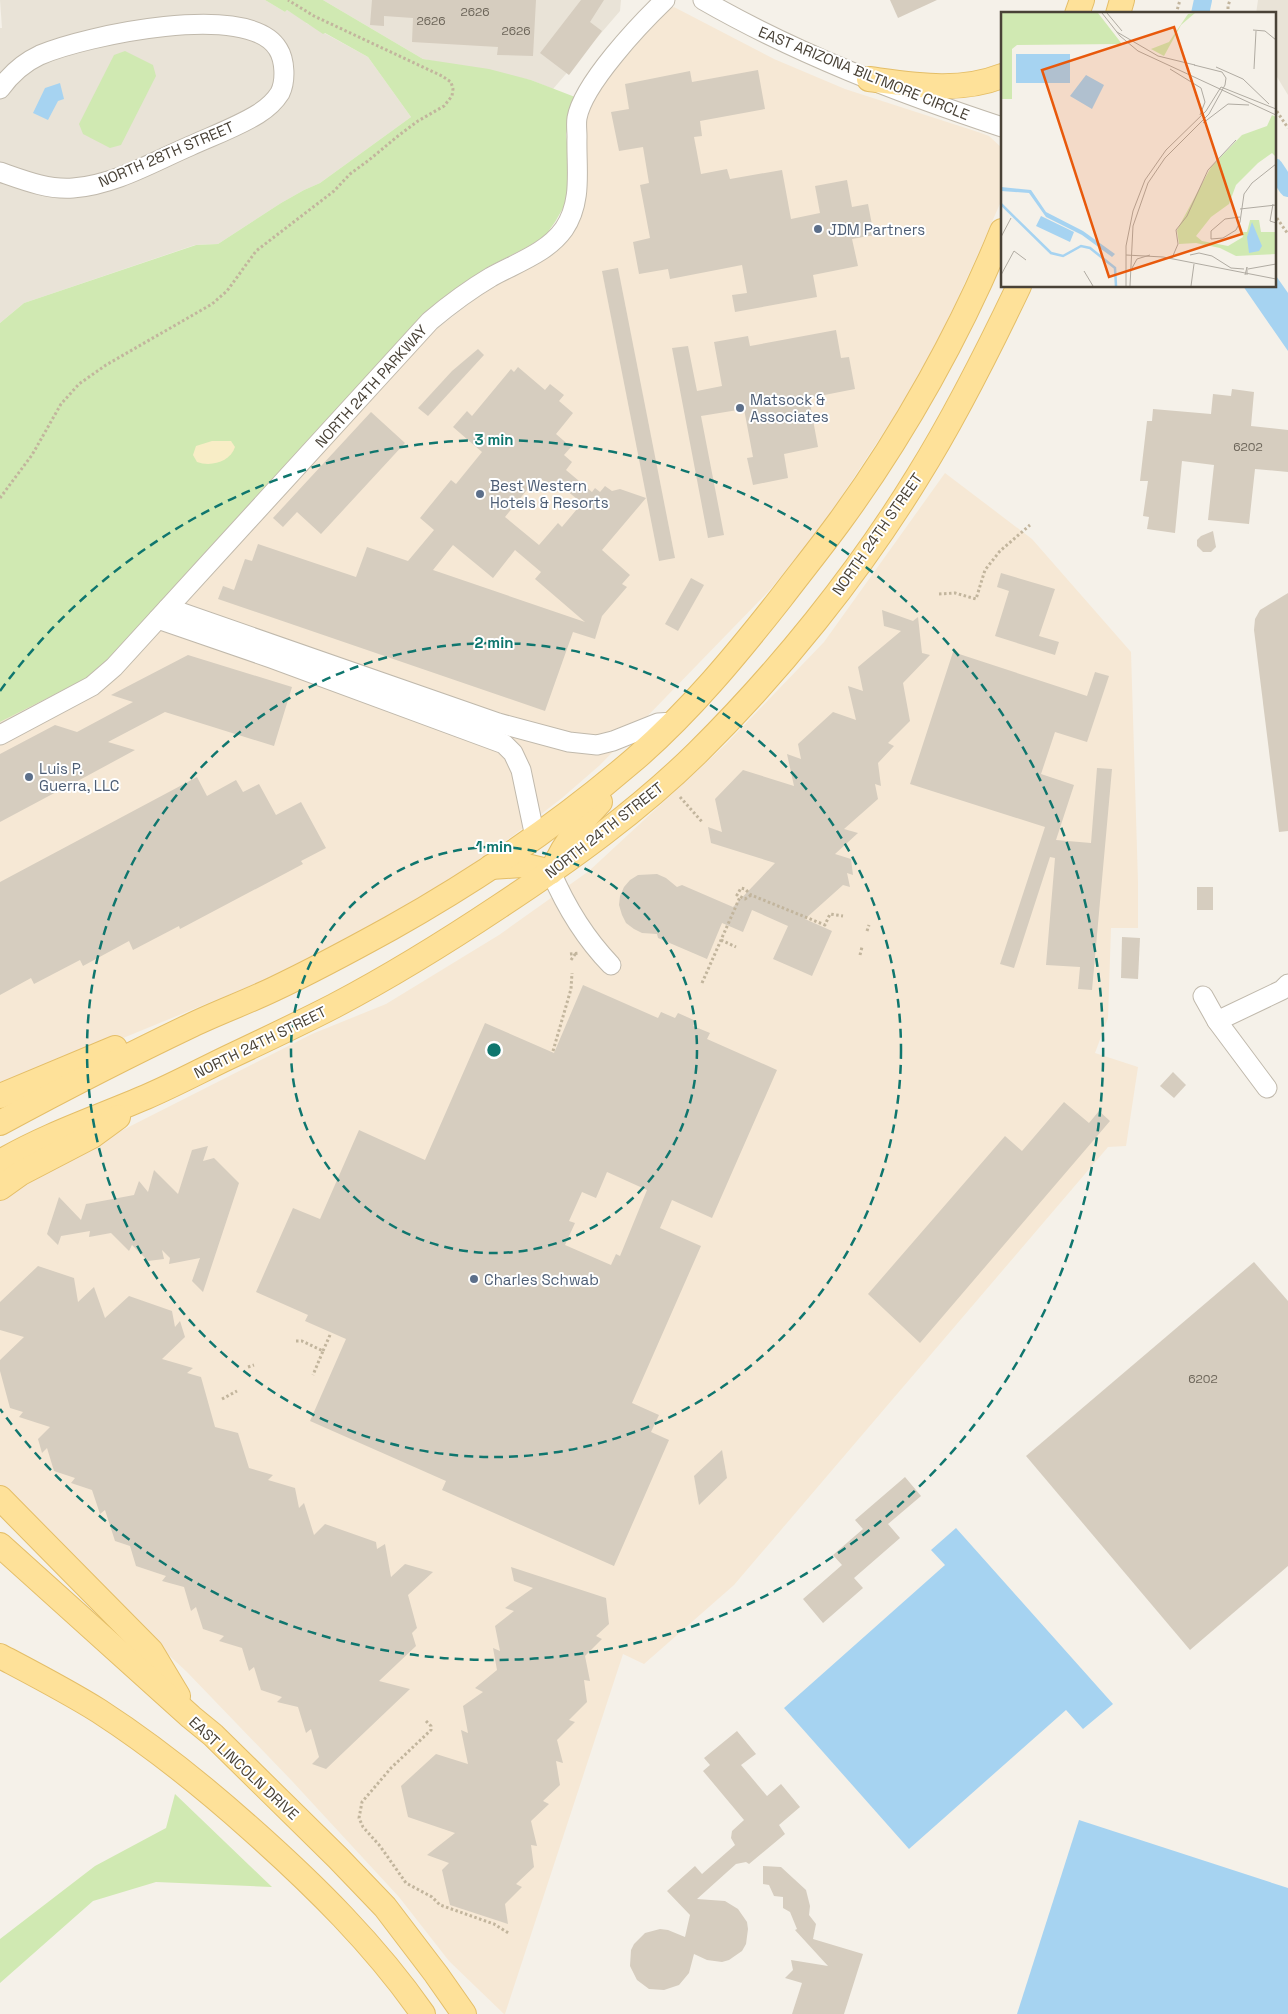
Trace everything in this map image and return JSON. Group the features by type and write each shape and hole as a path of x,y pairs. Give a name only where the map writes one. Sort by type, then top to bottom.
{"main road":[{"path":"869,79 923,85 962,86 986,82 1001,76"},
{"path":"0,1123 193,1024 274,989 389,929 535,837 654,741 674,722 759,625 841,520 869,479 929,381 1001,233"},
{"name":"NORTH 24TH STREET","path":"0,1162 83,1122 146,1097 332,1007 378,982 425,955 551,872 627,815 697,753 763,683 832,600 917,479 966,392 1018,288"},
{"path":"490,867 522,865 551,872 565,843 580,823 639,764 654,741"},
{"path":"0,1096 109,1050 167,1030 193,1024"},
{"path":"0,1188 20,1173 92,1136 146,1097"},
{"path":"0,1498 151,1651 190,1717"},
{"name":"EAST LINCOLN DRIVE","path":"0,1546 190,1717 213,1735 338,1858 385,1907 464,2014"},
{"path":"0,1656 100,1712 180,1769 229,1809 320,1892 368,1944 423,2014"}],"street":[{"name":"NORTH 24TH PARKWAY","path":"0,735 92,686 114,667 430,321 461,296 534,255 564,229 574,206 577,192 577,118 584,98 597,76 665,0"},
{"name":"EAST ARIZONA BILTMORE CIRCLE","path":"703,0 758,31 869,79 934,105 1001,127"},
{"name":"NORTH 28TH STREET","path":"0,89 19,69 38,56 58,48 108,35 177,25 222,25 248,28 268,37 278,49 283,64 283,80 280,92 259,114 103,182 73,188 58,188 35,184 0,172"},
{"path":"163,614 498,723 569,742 598,745 658,723 674,722"},
{"path":"163,614 271,658 504,744 514,753 521,770 535,837"},
{"path":"551,872 564,902 576,921 595,948 611,965"},
{"path":"1217,1021 1282,990 1288,984"},
{"path":"1203,996 1217,1021 1268,1088"}],"path":[{"path":"0,498 32,455 61,404 79,384 106,365 212,304 226,291 256,251 334,191 350,174 398,136 418,121 444,106 452,96 451,82 442,76 314,16 288,0"},
{"path":"1276,110 1288,128"},
{"path":"1276,217 1288,234"},
{"path":"939,594 955,593 976,600 985,570 1000,551 1030,525"},
{"path":"680,797 703,823"},
{"path":"702,983 740,898 737,895 741,888 745,888 750,895 825,925 830,914 843,916"},
{"path":"740,898 744,899 750,895"},
{"path":"867,931 869,925"},
{"path":"721,940 736,947"},
{"path":"860,955 862,947"},
{"path":"571,960 576,953"},
{"path":"553,1051 571,989 572,973"},
{"path":"312,1375 330,1335"},
{"path":"296,1341 302,1341 323,1351"},
{"path":"248,1367 254,1365"},
{"path":"222,1399 237,1391"},
{"path":"426,1721 431,1726 427,1736 391,1768 362,1802 359,1818 363,1827 380,1846 406,1883 432,1897 440,1905 494,1924 510,1934"}],"shaded area":[{"path":"0,0 265,0 285,12 287,10 306,23 368,57 411,117 320,183 281,203 218,244 195,245 24,303 0,323 0,28 2,28"},
{"path":"323,0 621,0 620,11 553,89 531,80 423,59"},
{"path":"1258,0 1288,0 1288,95 1276,75 1276,12 1256,12"},
{"path":"674,7 774,59 845,89 989,136 1001,147 1001,201 944,328 909,394 820,529 768,592 600,765 562,798 514,835 448,882 356,935 284,972 67,1061 0,1083 0,722 32,705 162,604 231,525 374,369 434,331 484,292 540,261 572,233 581,216 586,193 584,126 594,95 610,70 666,11"},
{"path":"945,473 1032,539 1131,652 1138,928 1111,928 1108,1018 1095,1053 1138,1067 1126,1146 1108,1147 734,1585 644,1664 623,1654 504,2014 449,1961 399,1897 292,1781 187,1672 101,1592 0,1491 0,1199 30,1177 312,1034 386,1004 499,935 589,871 726,744 824,642"}],"green space":[{"path":"265,0 323,0 423,59 489,69 531,80 575,97 566,134 571,176 566,203 545,236 486,268 453,291 374,369 107,663 81,681 0,722 0,323 24,303 196,245 218,244 281,203 320,183 411,117 368,57 325,33 323,34 287,10 285,12"},
{"path":"125,51 153,65 156,76 121,145 110,148 83,134 79,124 114,55"},
{"path":"175,1794 272,1887 156,1882 93,1901 0,1983 0,1939 95,1866 166,1828"}],"sand":[{"path":"212,441 231,441 235,447 229,456 219,462 208,464 197,462 193,455 196,446"}],"water":[{"path":"60,83 64,99 58,101 48,120 33,113 45,88"},
{"path":"1276,276 1288,293 1288,351 1244,288 1276,288"},
{"path":"956,1528 1113,1704 1083,1729 1066,1710 909,1849 784,1708 945,1565 931,1550"},
{"path":"1079,1820 1288,1888 1288,2014 1017,2014"}],"building":[{"path":"372,0 536,0 533,56 497,55 498,47 412,42 413,18 384,16 384,26 370,25"},
{"path":"581,0 604,0 590,22 602,31 569,75 540,53"},
{"path":"890,0 937,0 898,18"},
{"path":"758,70 765,109 700,121 702,136 694,137 701,174 727,169 730,179 782,170 791,219 820,213 815,186 847,180 852,207 868,204 874,235 852,239 858,266 813,275 817,297 735,312 732,295 747,293 742,265 670,279 668,269 639,274 633,242 650,238 640,185 649,183 643,147 619,151 611,112 629,109 625,84 690,71 692,82"},
{"path":"618,268 675,558 659,561 602,271"},
{"name":"Matsock & Associates","path":"836,330 841,358 849,357 855,389 809,398 818,447 784,454 788,478 753,485 747,458 753,457 744,409 701,416 724,535 708,538 672,348 688,346 697,391 722,386 714,342 748,336 750,346"},
{"path":"478,349 484,355 428,416 418,408 452,371"},
{"path":"518,367 545,390 550,384 564,395 559,401 573,413 556,434 571,447 564,455 572,462 566,470 592,492 595,488 600,492 605,486 612,491 620,489 646,498 602,550 630,575 622,584 627,587 602,616 595,639 573,632 545,711 218,599 223,586 234,590 245,559 252,561 258,544 356,577 367,547 408,561 434,530 420,518 451,480 456,484 482,452 453,427 467,411 472,416 511,369 514,372","holes":["541,479 552,487 556,482 582,503 562,527 558,523 539,545 505,517 535,480 538,483","453,545 493,578 515,550 541,572 535,579 585,622 433,570"]},
{"path":"1232,389 1254,392 1251,426 1288,430 1288,472 1255,469 1249,524 1208,520 1214,465 1182,461 1175,533 1147,529 1149,517 1143,516 1148,481 1140,481 1147,421 1152,421 1153,409 1211,414 1213,394 1231,396"},
{"path":"371,412 405,443 321,534 297,512 283,527 273,518"},
{"path":"1213,531 1216,547 1211,552 1203,552 1197,546 1197,540 1201,536"},
{"path":"1001,573 1055,589 1039,636 1059,642 1055,655 995,636 1009,591 997,587"},
{"path":"691,578 704,585 678,631 665,624"},
{"path":"1288,593 1288,831 1279,832 1254,630 1255,619 1260,610"},
{"path":"882,610 913,621 918,617 922,653 930,655 903,683 910,721 888,743 894,746 878,763 881,786 875,784 878,799 844,829 858,833 835,854 851,859 853,875 847,873 850,887 843,885 805,919 832,931 812,976 773,959 788,926 752,910 743,932 722,923 707,959 658,938 657,934 642,933 626,923 619,905 620,896 630,880 638,875 657,874 666,878 677,887 682,885 733,907 775,863 711,843 708,827 722,832 715,799 743,770 794,786 787,754 801,759 798,744 833,712 856,720 848,686 863,691 858,667 901,631 884,626"},
{"path":"953,652 1087,696 1095,672 1109,676 1087,742 1055,732 1041,774 1074,785 1056,840 1091,843 1097,768 1112,769 1092,990 1078,989 1080,967 1046,965 1055,858 1050,857 1014,968 1000,964 1045,827 910,784"},
{"path":"188,655 292,687 274,746 165,712 108,742 135,750 75,784 0,822 0,754 55,725 77,732 133,702 111,695"},
{"path":"197,777 207,796 236,780 243,792 259,784 276,815 301,802 326,848 301,861 303,864 180,929 179,926 133,950 129,941 83,966 80,960 34,984 31,978 0,995 0,882"},
{"path":"1197,887 1213,887 1213,910 1197,910"},
{"path":"1122,937 1140,938 1138,979 1121,978"},
{"name":"Charles Schwab","path":"583,985 658,1018 661,1012 675,1018 678,1013 696,1021 693,1026 710,1033 707,1039 777,1070 712,1218 672,1200 660,1228 701,1246 632,1403 659,1415 651,1432 669,1440 614,1566 442,1490 446,1481 310,1421 346,1339 305,1321 308,1315 256,1292 293,1208 320,1219 359,1130 425,1160 485,1023 554,1053","holes":["607,1172 647,1190 620,1256 616,1254 611,1265 565,1245 575,1223 569,1221 582,1192 596,1198"]},
{"path":"1173,1072 1186,1085 1174,1098 1160,1086"},
{"path":"1064,1102 1089,1123 1099,1111 1110,1121 920,1343 868,1294 1005,1136 1022,1151"},
{"path":"208,1146 203,1161 214,1158 239,1183 203,1292 192,1281 200,1258 169,1264 170,1258 162,1250 164,1259 148,1261 132,1245 129,1251 111,1233 89,1237 90,1231 61,1236 58,1245 47,1234 59,1197 81,1220 86,1204 134,1195 139,1181 148,1192 154,1170 178,1194 192,1150"},
{"path":"1254,1262 1288,1301 1288,1566 1190,1650 1026,1456"},
{"path":"38,1266 74,1278 78,1302 94,1287 105,1318 129,1296 172,1311 175,1327 180,1321 185,1337 162,1359 193,1368 187,1373 201,1377 215,1427 238,1433 249,1468 273,1475 268,1480 295,1488 299,1508 304,1503 314,1535 325,1524 376,1542 377,1549 385,1544 391,1577 405,1564 433,1572 408,1595 417,1628 412,1633 416,1646 379,1681 410,1689 326,1769 312,1764 319,1757 311,1729 306,1733 298,1707 277,1702 282,1697 261,1690 254,1667 249,1671 242,1648 219,1641 224,1636 203,1629 196,1607 191,1611 184,1587 162,1581 166,1576 136,1566 130,1546 115,1541 105,1510 100,1514 92,1490 71,1483 75,1478 54,1471 47,1448 42,1453 38,1439 50,1427 19,1417 23,1412 10,1408 0,1371 0,1360 24,1337 0,1330 0,1302"},
{"path":"722,1450 727,1478 699,1505 694,1476"},
{"path":"905,1477 921,1496 888,1524 900,1538 854,1578 863,1588 823,1623 803,1599 842,1565 833,1555 863,1529 855,1520"},
{"path":"511,1567 606,1598 609,1624 596,1636 602,1639 585,1656 590,1681 584,1680 587,1702 569,1720 575,1722 557,1740 563,1763 556,1761 560,1785 543,1801 549,1804 531,1821 537,1846 531,1845 534,1867 516,1884 522,1887 505,1904 508,1924 450,1905 442,1870 449,1863 427,1855 455,1833 408,1817 401,1786 436,1754 468,1764 461,1730 468,1733 463,1706 483,1692 475,1688 497,1670 493,1648 500,1651 495,1626 514,1611 505,1608 533,1588 514,1581"},
{"path":"737,1731 756,1754 741,1765 767,1796 781,1784 800,1807 779,1825 785,1834 749,1864 746,1862 736,1864 697,1899 725,1901 738,1909 747,1922 748,1929 746,1944 742,1951 729,1960 722,1962 707,1960 694,1954 689,1973 679,1985 664,1990 649,1989 637,1980 630,1966 631,1950 634,1944 645,1933 660,1929 685,1937 690,1915 667,1891 695,1866 702,1874 735,1845 731,1838 732,1831 744,1820 703,1771 710,1765 704,1758"},
{"path":"763,1866 781,1867 806,1890 810,1906 809,1915 816,1924 813,1939 863,1954 844,2014 792,2014 802,1983 785,1978 793,1970 791,1960 828,1966 795,1930 797,1929 790,1912 783,1908 783,1897 774,1896 769,1885 763,1884"}],"waterway":[{"path":"1200,12 1203,0"},
{"path":"1276,170 1288,188"}],"place":[{"name":"JDM Partners","path":"818,229"},
{"name":"Matsock & Associates","path":"740,408"},
{"name":"Best Western Hotels & Resorts","path":"480,494"},
{"name":"Luis P. Guerra, LLC","path":"29,777"},
{"name":"Charles Schwab","path":"474,1279"}]}
